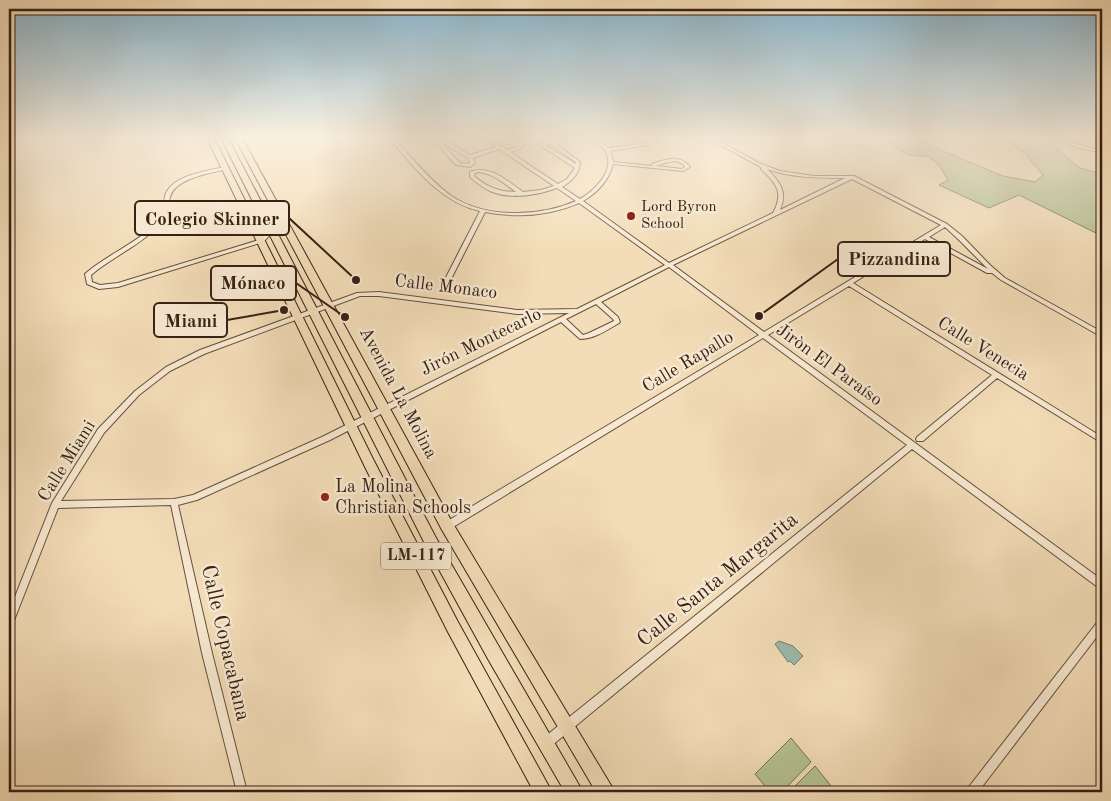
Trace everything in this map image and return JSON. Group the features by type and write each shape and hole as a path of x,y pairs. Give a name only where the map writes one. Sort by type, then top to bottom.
{"main road":[{"name":"LM-117","path":"229,175 350,425 453,627 543,792"},
{"name":"LM-117","path":"244,175 366,416 484,638 574,792"},
{"name":"Avenida La Molina","path":"258,175 447,526 606,792"}],"street":[{"path":"197,175 187,178 175,185 168,193 168,210 158,224 135,243 88,274 89,283 99,287 118,284 261,241 272,230"},
{"path":"425,175 432,183 458,202 483,211 513,214 560,208 581,202 596,192 607,175"},
{"path":"472,175 495,191 522,194 558,186 569,180 572,175"},
{"path":"493,175 522,194"},
{"name":"Jiròn El Paraíso","path":"542,175 763,335 1102,585"},
{"path":"771,175 775,179 780,190 781,204 774,214"},
{"path":"817,175 852,176 945,225 956,233 988,268 1003,279"},
{"name":"Jirón Montecarlo","path":"55,505 174,502 200,495 350,425 578,310 852,176"},
{"path":"444,287 483,211"},
{"name":"Calle Rapallo","path":"447,526 945,225"},
{"path":"924,237 1102,335"},
{"name":"Calle Venecia","path":"849,283 1102,440"},
{"name":"Calle Monaco","path":"313,310 352,296 373,293 517,312 578,310"},
{"path":"562,319 582,337 591,336 617,322 616,318 597,302"},
{"name":"Calle Miami","path":"9,623 55,505 101,431 137,393 168,369 202,352 313,310"},
{"path":"920,439 997,375"},
{"name":"Calle Santa Margarita","path":"546,744 912,445"},
{"name":"Calle Copacabana","path":"174,502 223,722 242,792"},
{"path":"972,792 1102,623"}],"green space":[{"path":"945,175 1002,175 1035,182 1043,175 1102,175 1102,236 1019,195 989,208 939,185 948,180"},
{"path":"791,738 811,762 782,792 770,792 755,774"},
{"path":"815,766 836,792 789,792"}],"shaded area":[{"path":"779,641 793,646 803,656 794,665 790,661 788,662 775,644"}],"place":[{"name":"Lord Byron School","path":"631,216"},
{"name":"Colegio Skinner","path":"356,280"},
{"name":"Miami","path":"284,310"},
{"name":"Pizzandina","path":"759,316"},
{"name":"Mónaco","path":"345,317"},
{"name":"La Molina Christian Schools","path":"325,497"}]}
